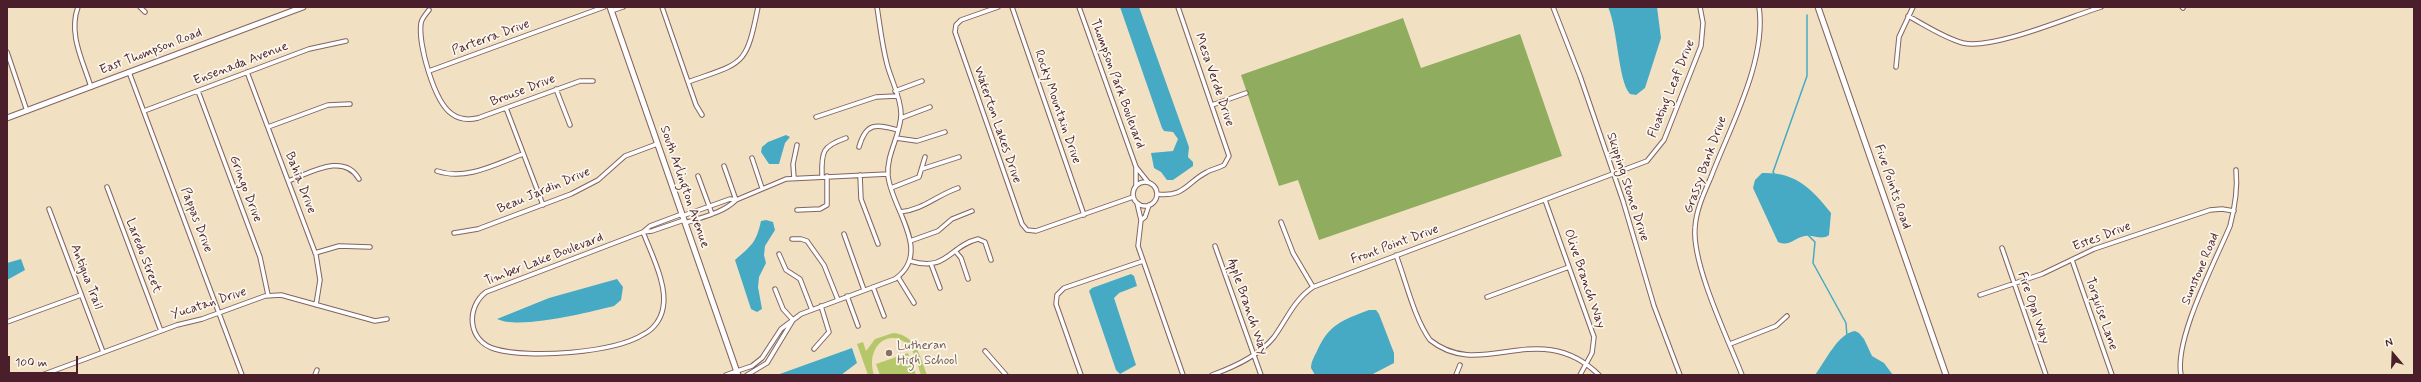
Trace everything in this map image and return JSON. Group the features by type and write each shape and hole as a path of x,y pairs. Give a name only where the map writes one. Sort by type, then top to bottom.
{"main road":[{"name":"East Thompson Road","path":"7,118 303,7"},
{"name":"Five Points Road","path":"1818,7 1946,375"},
{"name":"South Arlington Avenue","path":"610,9 737,372"}],"street":[{"path":"78,7 74,22 75,39 92,87"},
{"path":"140,7 145,12"},
{"name":"Parterra Drive","path":"430,71 604,7"},
{"path":"610,9 623,7"},
{"path":"662,7 688,82 702,115"},
{"path":"688,82 730,67 740,60 751,42 758,7"},
{"path":"726,375 752,366 762,358 781,330 792,320 821,306 898,276 906,268 910,261 910,241 891,188 888,174 889,164 901,118 897,96 882,46 877,7"},
{"name":"Waterton Lakes Drive","path":"998,7 961,20 956,25 955,32 1022,224 1027,230 1036,231 1084,214"},
{"name":"Rocky Mountain Drive","path":"1012,7 1084,214"},
{"name":"Thompson Park Boulevard","path":"1079,7 1136,167 1148,182"},
{"name":"Mesa Verde Drive","path":"1157,194 1170,195 1181,192 1203,174 1222,166 1228,160 1228,152 1178,7"},
{"name":"Skipping Stone Drive","path":"1553,7 1580,76 1654,306 1680,375"},
{"name":"Floating Leaf Drive","path":"1613,175 1647,161 1664,140 1701,46 1703,23 1700,7"},
{"name":"Grassy Bank Drive","path":"1742,375 1709,292 1697,251 1695,230 1700,203 1756,63 1761,38 1759,7"},
{"path":"1896,67 1898,40 1913,7"},
{"path":"1908,16 1955,40 1977,45 1995,42 2101,7"},
{"path":"429,10 423,19 421,36 430,71"},
{"name":"Ensenada Avenue","path":"144,111 316,46 346,41"},
{"path":"7,52 27,111"},
{"name":"Brouse Drive","path":"430,71 443,105 452,115 460,118 478,118 580,81 593,81"},
{"name":"Pappas Drive","path":"129,72 220,312 242,375"},
{"name":"Bahia Drive","path":"248,72 315,253 320,280 316,304"},
{"path":"895,91 922,81"},
{"path":"556,89 570,124"},
{"name":"Gringo Drive","path":"198,91 262,263 268,295"},
{"path":"1212,105 1246,93"},
{"path":"816,117 876,97 897,96"},
{"path":"268,127 328,105 350,104"},
{"path":"901,118 930,107"},
{"path":"506,108 543,205"},
{"path":"859,147 863,134 871,127 879,126 898,130"},
{"path":"896,138 919,141 945,132"},
{"path":"822,176 822,162 825,148 831,143 846,138"},
{"name":"Beau Jardin Drive","path":"454,233 474,231 543,205 597,181 627,155 657,144"},
{"path":"794,178 793,164 797,145"},
{"path":"437,171 454,174 472,173 523,154"},
{"path":"891,188 916,180 922,169 925,157"},
{"path":"922,169 959,157"},
{"path":"752,158 762,188"},
{"path":"288,181 336,165 348,168 359,179"},
{"path":"724,166 736,200 762,188 794,178 888,174"},
{"name":"Thompson Park Boulevard","path":"1136,167 1136,186"},
{"name":"Sunstone Road","path":"2181,375 2181,349 2184,335 2230,226 2238,186 2236,170"},
{"path":"860,175 861,199 878,244"},
{"name":"Front Point Drive","path":"1212,375 1233,367 1253,355 1269,342 1294,305 1313,287 1613,175"},
{"path":"698,176 712,214"},
{"path":"797,210 820,209 826,206 828,201 827,176"},
{"path":"1141,220 1145,217 1149,205 1155,201 1157,194 1155,186 1148,182 1141,182 1136,186 1133,197 1137,203 1141,220 1138,246 1183,375"},
{"name":"Laredo Street","path":"107,187 161,331"},
{"path":"900,212 921,208 944,192 958,188"},
{"path":"1084,214 1133,197"},
{"name":"Timber Lake Boulevard","path":"643,232 652,232 709,207 730,199 736,200"},
{"name":"Timber Lake Boulevard","path":"643,232 663,286 664,300 657,322 650,330 639,337 586,350 551,353 519,352 489,347 479,338 472,324 472,314 475,304 486,292 643,232 650,226 712,214 731,205 736,200"},
{"name":"Olive Branch Way","path":"1545,200 1594,337 1594,349 1580,375"},
{"path":"1137,203 1149,205"},
{"name":"Antigua Trail","path":"49,209 103,352"},
{"name":"Estes Drive","path":"1980,295 2042,274 2094,249 2210,210 2222,209 2234,211"},
{"path":"910,241 938,231 952,219 972,211"},
{"path":"1281,222 1293,253 1313,287"},
{"path":"844,234 864,290"},
{"path":"792,239 801,239 807,242 824,265 838,300"},
{"path":"910,261 931,264 948,258 965,244 980,239 984,242 991,260"},
{"path":"315,253 339,246 370,247"},
{"name":"Apple Branch Way","path":"1215,246 1261,375"},
{"name":"Fire Opal Way","path":"2002,248 2046,375"},
{"path":"956,252 960,258 968,279"},
{"path":"779,254 785,269 800,279 812,310"},
{"path":"1396,255 1425,332 1437,348 1448,356"},
{"name":"Torquise Lane","path":"2072,260 2112,375"},
{"path":"1081,375 1056,304 1057,295 1064,288 1143,261"},
{"path":"931,264 940,288"},
{"path":"1487,297 1569,267"},
{"path":"898,276 914,303"},
{"path":"873,287 884,316"},
{"path":"776,289 783,310 792,320"},
{"path":"7,322 82,294"},
{"name":"Yucatan Drive","path":"42,375 161,331 268,295 281,295 375,321 386,319"},
{"path":"847,296 858,326"},
{"path":"814,350 829,332 821,306"},
{"path":"1730,344 1776,326 1787,316"},
{"path":"747,375 767,364 792,320"},
{"path":"985,351 1006,375"},
{"path":"1538,355 1563,355 1586,365 1599,375"},
{"path":"1456,362 1464,366"},
{"path":"1456,375 1460,365"},
{"path":"315,375 316,370"}],"green space":[{"path":"1403,18 1421,68 1520,34 1562,156 1319,240 1298,180 1279,186 1241,75"},
{"path":"893,333 901,335 912,342 919,354 927,375 921,375 915,356 909,346 901,340 894,338 881,342 876,348 872,365 874,375 868,375 857,344 863,342 866,351 875,339"},
{"path":"908,353 916,375 880,375 876,364"}],"water":[{"path":"1120,7 1139,7 1189,147 1188,157 1193,162 1193,166 1173,180 1167,180 1161,172 1154,168 1151,153 1173,151 1178,139 1173,132 1164,131 1162,128"},
{"path":"1608,7 1657,7 1661,38 1645,88 1636,95 1630,94 1623,78 1614,28"},
{"path":"786,135 790,137 785,143 779,164 769,164 761,152 762,147 768,142"},
{"path":"1762,173 1774,173 1794,179 1802,183 1817,196 1831,213 1829,235 1826,237 1805,236 1789,243 1778,242 1753,188 1755,180"},
{"path":"766,220 773,222 775,230 765,246 764,255 766,263 759,277 758,287 762,309 757,312 751,309 735,260 746,251 755,239 761,221"},
{"path":"21,259 25,270 7,280 7,263"},
{"path":"1131,274 1134,276 1137,286 1119,293 1114,298 1136,365 1120,374 1116,370 1089,291 1092,288"},
{"path":"617,279 623,287 621,300 614,306 572,316 538,321 508,322 497,319 549,298"},
{"path":"1369,310 1376,310 1379,314 1394,353 1394,363 1371,375 1315,375 1311,368 1312,362 1327,335 1344,320"},
{"path":"1855,331 1864,339 1872,356 1884,363 1893,375 1815,375 1838,342 1849,333"},
{"path":"852,348 857,363 841,375 777,375"}],"waterway":[{"path":"1775,175 1773,172 1807,76 1807,15"},
{"path":"1808,235 1815,242 1813,263 1846,323 1847,337"}],"place":[{"name":"Lutheran High School","path":"889,353"}]}
